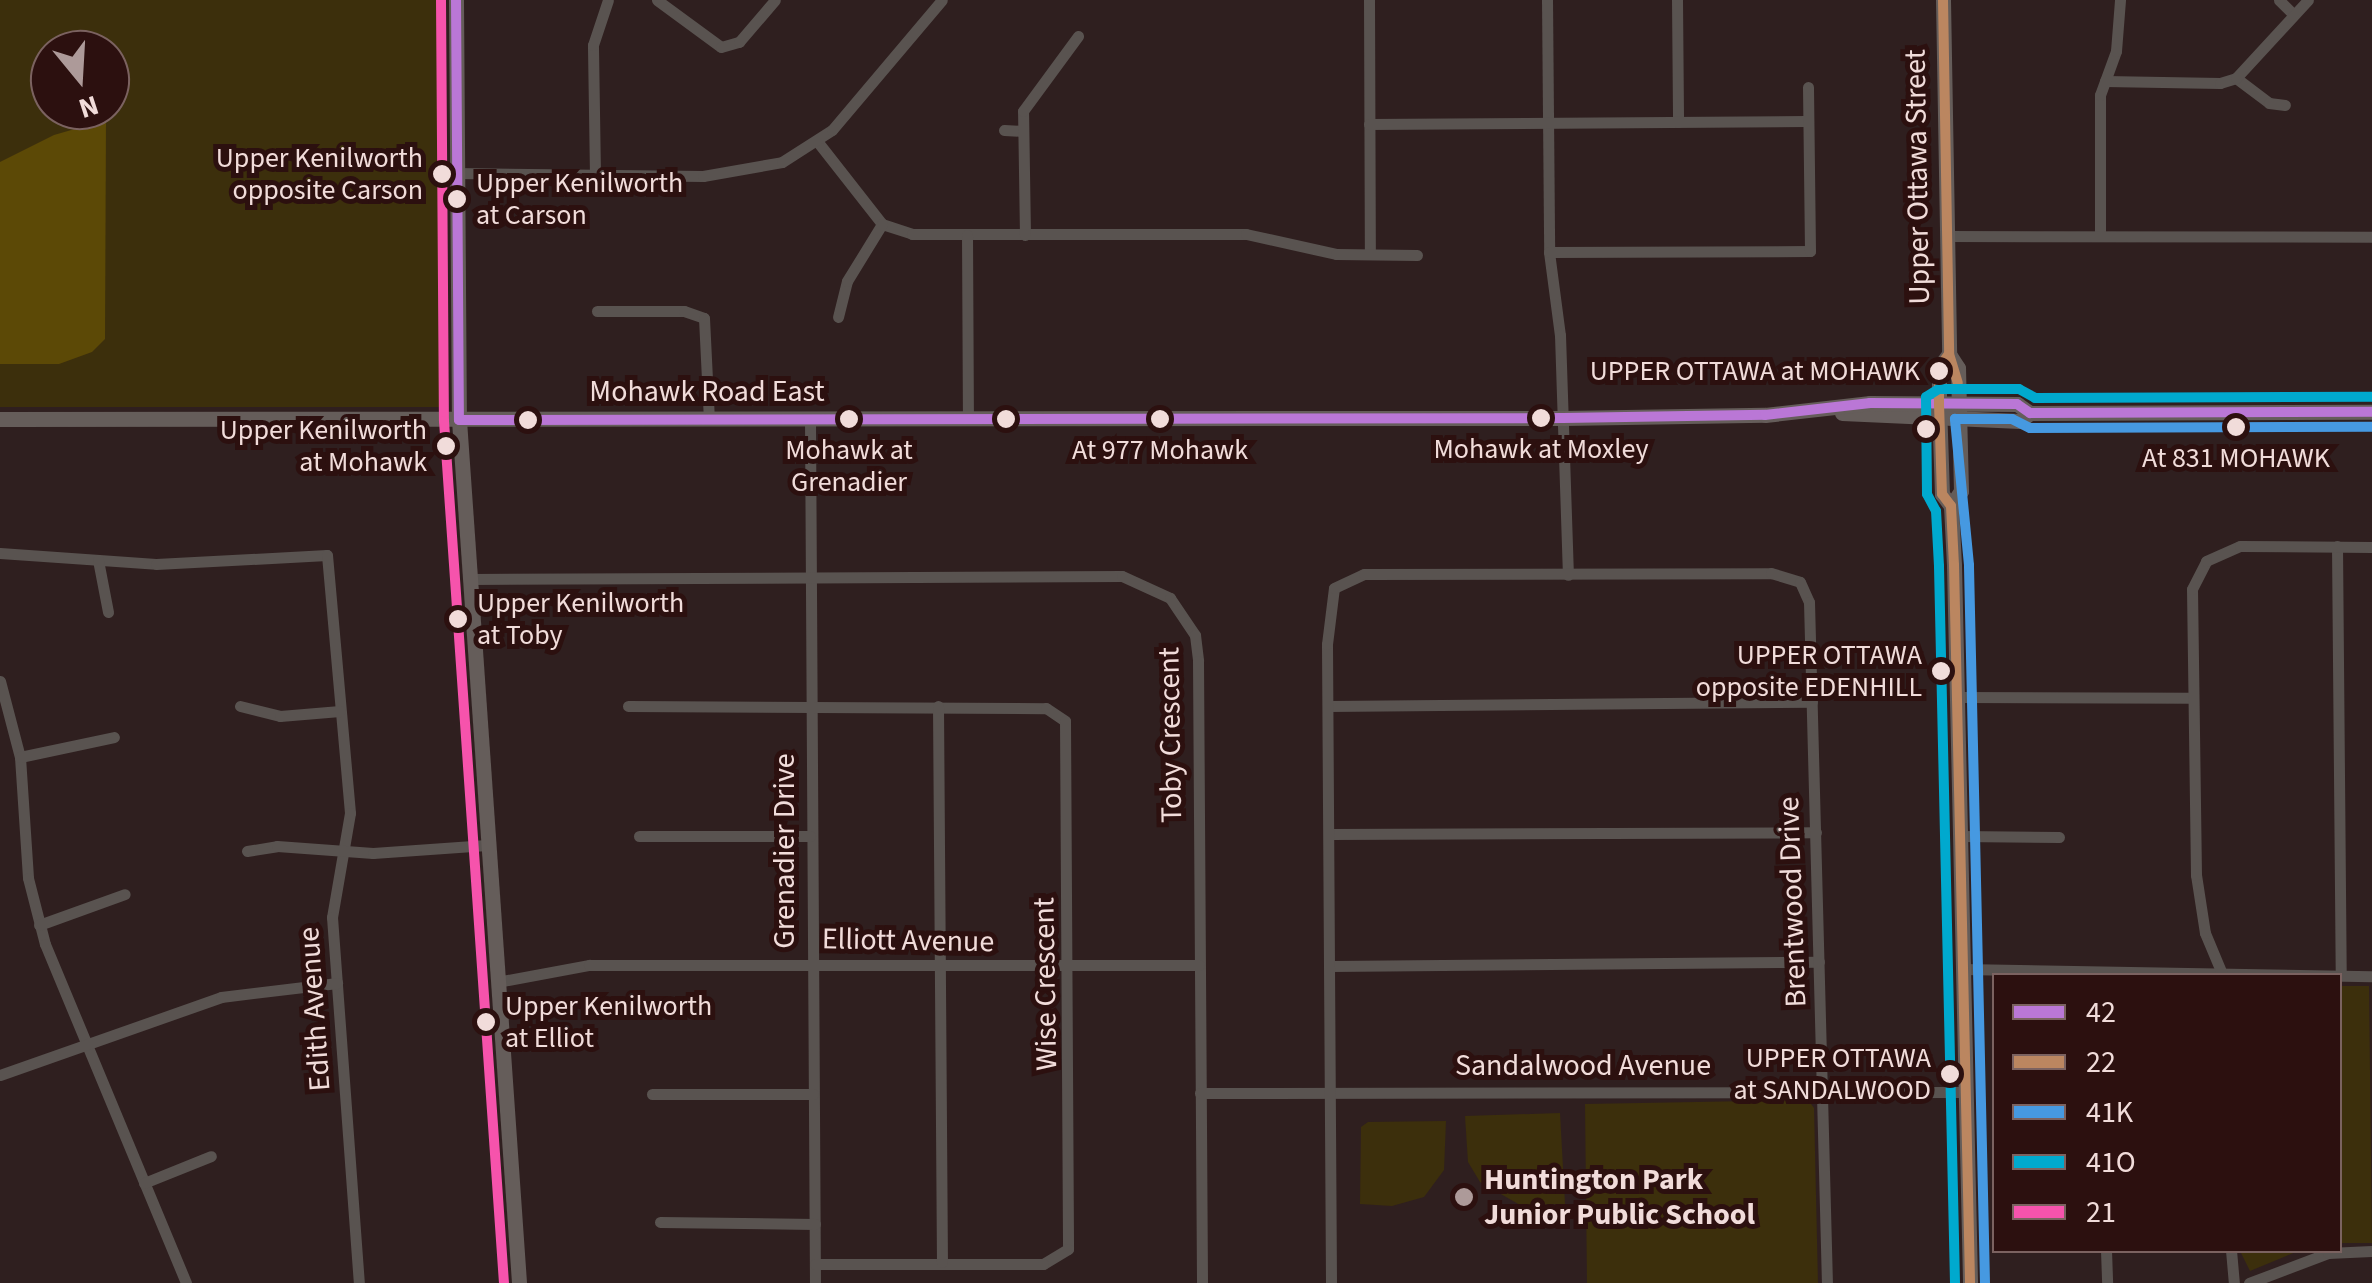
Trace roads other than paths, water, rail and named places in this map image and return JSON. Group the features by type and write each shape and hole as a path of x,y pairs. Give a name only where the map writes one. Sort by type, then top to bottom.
{"main road":[{"path":"456,0 459,420 519,1283"},
{"name":"Upper Ottawa Street","path":"1943,0 1949,354 1958,368 1961,491 1950,506"},
{"name":"Upper Ottawa Street","path":"1949,354 1939,368 1939,412 1942,494 1950,506 1957,697 1970,1283"},
{"name":"Mohawk Road East","path":"0,419 1563,418 1833,411 1870,403 2020,421 2030,412 2372,412"}],"street":[{"path":"595,175 593,45 608,0"},
{"path":"657,0 721,47 739,42 775,0"},
{"path":"456,173 730,174 782,162 817,141 942,0"},
{"path":"1369,0 1370,254"},
{"path":"1330,1283 1328,605 1338,583 1362,574 1568,575 1563,418 1550,252 1547,0"},
{"path":"1677,0 1678,122"},
{"path":"2100,234 2100,95 2120,27 2120,0"},
{"path":"2279,0 2292,14"},
{"path":"2105,82 2220,83 2236,78 2308,0"},
{"path":"1025,235 1022,131 1027,101 1078,36"},
{"path":"2236,78 2269,102 2285,105"},
{"path":"1550,252 1810,251 1808,86"},
{"path":"1370,124 1806,120"},
{"path":"1004,130 1022,131"},
{"path":"817,141 882,224 912,234 1246,234 1336,254 1417,255"},
{"path":"838,317 847,280 882,224"},
{"path":"967,235 968,420"},
{"path":"1946,236 2372,238"},
{"path":"597,311 684,311 704,318 709,419"},
{"name":"Grenadier Drive","path":"810,418 815,1283"},
{"path":"2222,973 2200,912 2190,610 2206,561 2240,546 2372,546"},
{"path":"2337,546 2341,973"},
{"path":"0,553 98,560 108,612"},
{"name":"Edith Avenue","path":"98,560 156,564 327,555 350,813 332,917 359,1283"},
{"name":"Brentwood Drive","path":"1568,575 1771,574 1800,582 1809,602 1827,1283"},
{"name":"Toby Crescent","path":"471,579 1122,576 1170,598 1198,648 1202,1283"},
{"path":"0,681 20,757 28,878 39,925 86,1049 186,1283"},
{"path":"1957,697 2192,698"},
{"path":"1328,706 1812,702"},
{"path":"240,706 280,716 340,711"},
{"name":"Wise Crescent","path":"628,706 1046,708 1065,721 1070,966 1068,1248 1044,1264 815,1264"},
{"path":"938,706 942,1262"},
{"path":"20,757 114,736"},
{"path":"1329,834 1816,832"},
{"path":"640,836 810,836"},
{"path":"1960,836 2059,837"},
{"path":"248,851 277,846 346,853 487,844"},
{"path":"39,925 124,894"},
{"path":"1331,966 1819,962"},
{"name":"Elliott Avenue","path":"498,982 589,965 1199,965"},
{"path":"1963,968 2100,973"},
{"path":"2342,975 2372,976"},
{"path":"0,1075 86,1049 222,997 337,982"},
{"name":"Sandalwood Avenue","path":"1200,1093 1966,1092"},
{"path":"652,1094 813,1094"},
{"path":"144,1183 210,1156"},
{"path":"660,1222 815,1224"},
{"path":"2342,1252 2372,1251"},
{"path":"2106,1253 2107,1283"},
{"path":"2230,1253 2234,1283"},
{"path":"2249,1283 2328,1253"}],"place":[{"name":"Upper Kenilworth opposite Carson","path":"442,174"},
{"name":"Upper Kenilworth at Carson","path":"457,199"},
{"name":"UPPER OTTAWA at MOHAWK","path":"1939,371"},
{"name":"Mohawk at Moxley","path":"1541,418"},
{"name":"Mohawk at Grenadier","path":"849,419"},
{"name":"At 977 Mohawk","path":"1160,419"},
{"name":"At 831 MOHAWK","path":"2236,427"},
{"name":"Upper Kenilworth at Mohawk","path":"446,446"},
{"name":"Upper Kenilworth at Toby","path":"458,619"},
{"name":"UPPER OTTAWA opposite EDENHILL","path":"1941,671"},
{"name":"Upper Kenilworth at Elliot","path":"486,1022"},
{"name":"UPPER OTTAWA at SANDALWOOD","path":"1950,1074"},
{"name":"Huntington Park Junior Public School","path":"1464,1197"}]}
